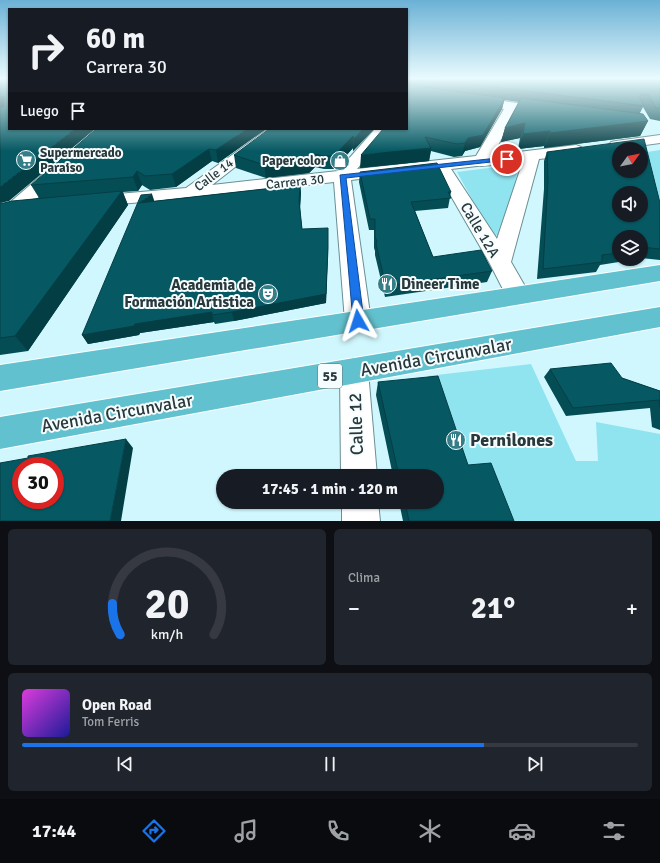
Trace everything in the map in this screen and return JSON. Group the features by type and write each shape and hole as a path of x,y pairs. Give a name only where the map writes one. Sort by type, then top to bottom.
{"highway":[{"path":"0,378 660,273"},
{"name":"Avenida Circunvalar","path":"0,433 660,317"}],"street":[{"path":"485,102 557,112"},
{"path":"481,162 512,106"},
{"name":"Calle 14","path":"190,193 276,130"},
{"path":"358,321 342,177 382,130"},
{"name":"Carrera 30","path":"79,202 190,193 481,162 660,139"},
{"path":"500,262 532,156"},
{"path":"0,221 8,208 69,160"},
{"name":"Calle 12A","path":"441,166 500,262 518,296"},
{"path":"8,208 47,205"},
{"name":"Calle 12","path":"354,371 359,469"},
{"path":"360,509 361,521"}],"shaded area":[{"path":"660,150 660,215 648,176 648,152"},
{"path":"519,164 504,235 492,236 457,172"},
{"path":"531,364 576,461 598,461 596,422 660,434 660,521 500,521 456,480 428,376"}],"building":[{"name":"Supermercado Paraiso","path":"4,102 8,102 8,130 74,130 0,187 0,108 4,106"},
{"path":"408,102 502,102 483,135 468,138 465,143 457,144 425,137 431,148 361,155 382,130 408,130"},
{"path":"519,102 554,102 643,114 648,121 550,133 550,131 523,134 525,123 505,128"},
{"path":"615,102 642,102 644,106"},
{"path":"653,102 660,102 660,108 656,108"},
{"path":"95,130 246,130 216,150 209,149 172,174 145,176 137,171 133,177 31,185"},
{"path":"268,130 362,130 354,139 353,136 334,156 314,154 309,160 264,165 234,155"},
{"path":"644,139 645,142 622,142"},
{"path":"612,143 612,178 648,178 648,155 660,203 660,249 648,248 648,230 612,230 612,254 602,255 602,262 543,269 548,179 547,152"},
{"path":"437,163 451,192 448,192 451,198 411,202 433,257 481,250 492,271 386,286 376,244 375,219 370,219 360,172"},
{"path":"300,185 299,201 302,229 328,228 326,294 232,312 212,315 212,312 135,324 134,326 82,335 141,195 152,194 139,203"},
{"path":"122,191 15,336 0,338 0,203"},
{"path":"611,363 622,378 660,391 660,407 659,400 573,408 550,369"},
{"path":"438,376 468,465 491,463 514,521 409,521 406,509 444,509 444,469 397,469 378,382"},
{"path":"126,439 110,521 0,521 0,463 12,461 12,509 64,509 64,457 28,457"}],"place":[{"name":"Supermercado Paraiso","path":"26,160"},
{"name":"Paper color","path":"340,161"},
{"name":"Dineer Time","path":"387,284"},
{"name":"Academia de Formación Artistica","path":"268,294"},
{"name":"Pernilones","path":"456,440"}],"route":[{"path":"358,321 342,177 507,159"}]}
